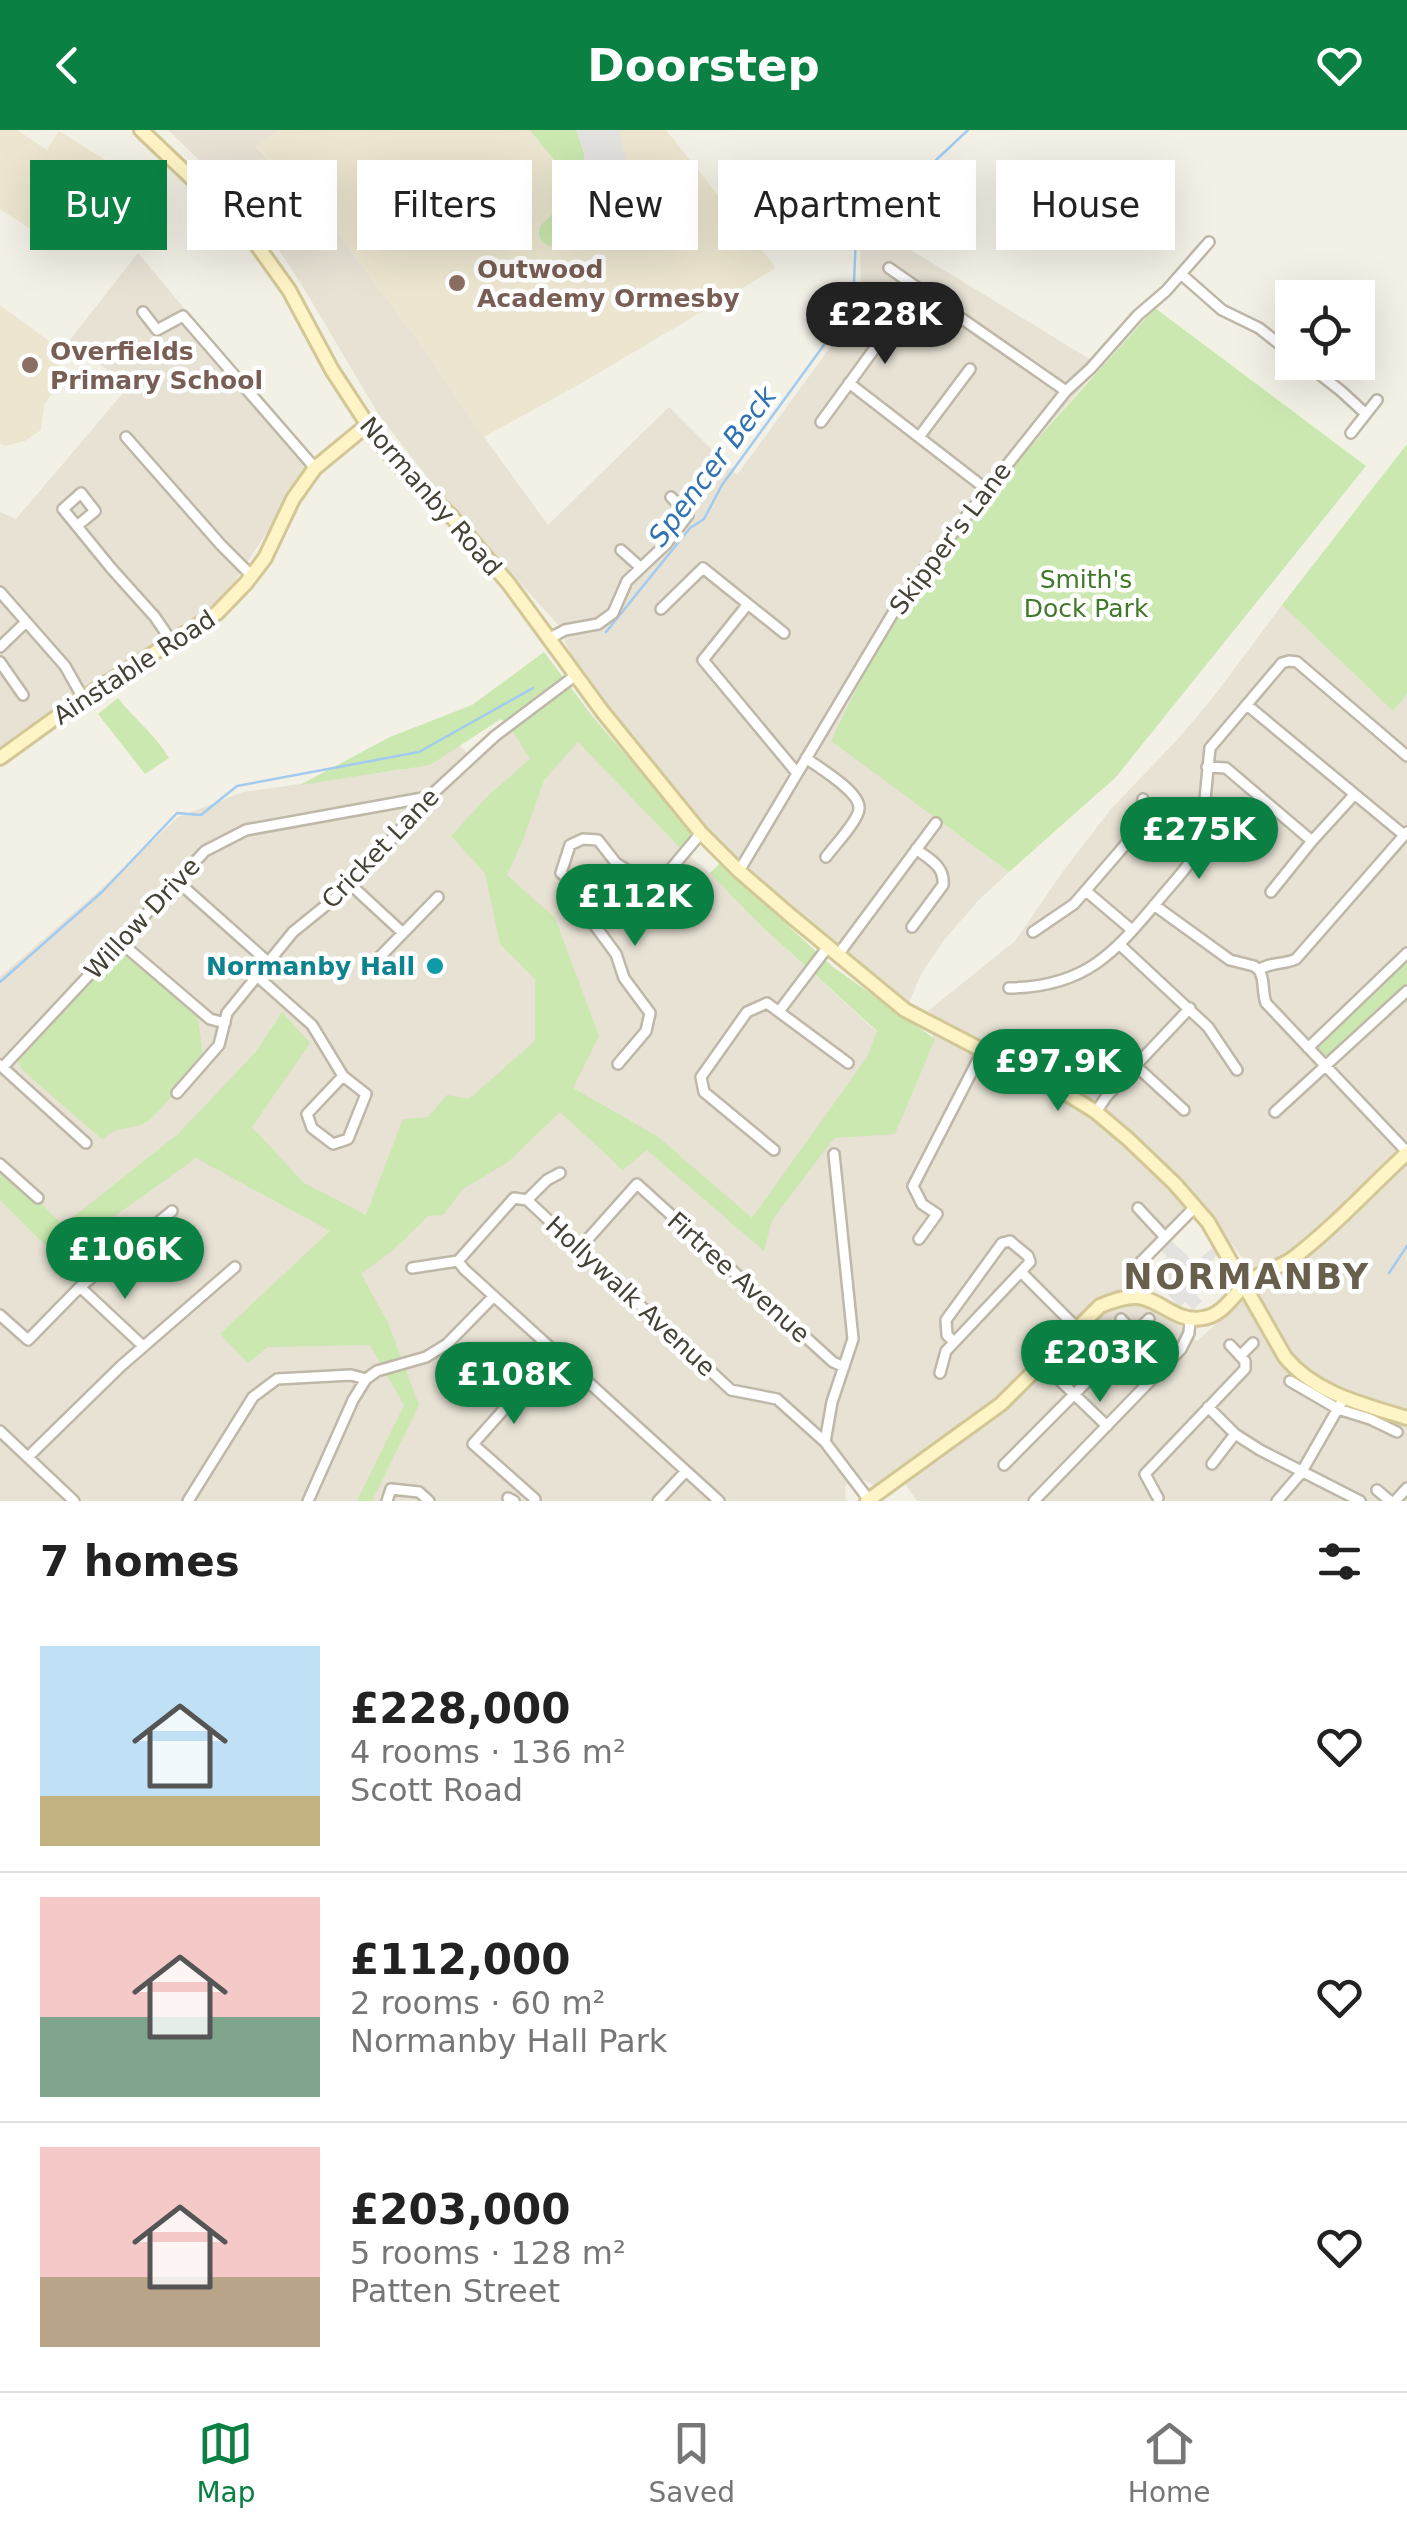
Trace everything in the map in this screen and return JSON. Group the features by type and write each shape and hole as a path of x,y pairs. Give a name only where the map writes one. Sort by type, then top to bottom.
{"main road":[{"name":"Normanby Road","path":"141,130 222,205 256,244 289,290 366,426 509,584 602,711 702,833 739,871 887,997 922,1020 1096,1112 1196,1206 1219,1239 1285,1357 1298,1372 1341,1404 1407,1418"},
{"name":"Ainstable Road","path":"0,758 83,698 217,613 265,558 294,499 315,468 366,426"},
{"path":"868,1500 1000,1404 1100,1306 1136,1296 1178,1316 1212,1316 1252,1279 1282,1266 1306,1248 1407,1152"}],"street":[{"name":"Skipper's Lane","path":"739,871 896,608 1066,390 1091,368 1138,314 1166,291 1209,242"},
{"path":"889,268 1066,390"},
{"path":"1181,274 1222,310 1275,341"},
{"path":"821,422 918,289"},
{"path":"143,312 157,330 183,316 315,468"},
{"path":"919,436 970,369"},
{"path":"1327,380 1366,414"},
{"path":"849,383 986,489"},
{"path":"1351,433 1378,400"},
{"path":"126,437 252,576"},
{"path":"550,638 565,630 598,624 613,613 628,581 666,544 688,515 671,498"},
{"path":"77,526 172,642"},
{"path":"622,550 640,567"},
{"path":"661,610 703,568 784,633"},
{"path":"0,592 65,666 83,698"},
{"path":"748,604 703,660 797,772"},
{"path":"0,647 26,622"},
{"path":"0,662 23,696"},
{"path":"1010,988 1036,988 1094,966 1132,930 1196,854 1201,840 1210,748 1282,663 1297,662 1406,753"},
{"name":"Cricket Lane","path":"177,1093 219,1045 227,1014 293,932 351,885 429,797 495,736 576,675"},
{"path":"1247,705 1354,795 1406,833 1296,959 1259,970"},
{"path":"806,758 853,794 859,804 857,816 826,856"},
{"path":"1207,767 1226,768 1312,841"},
{"path":"1271,892 1354,795"},
{"name":"Willow Drive","path":"2,1066 205,851 246,830 429,797"},
{"path":"1033,932 1074,904 1139,828 1143,799"},
{"path":"780,1010 936,822"},
{"path":"618,1064 646,1031 650,1013 624,978 616,954 596,927 655,888 702,833"},
{"path":"578,888 561,873 570,845 583,839 598,840 616,862 655,888"},
{"path":"912,927 944,878 940,867 916,849"},
{"path":"176,881 268,962"},
{"path":"351,885 402,933"},
{"path":"1086,891 1132,930"},
{"path":"370,966 438,897"},
{"path":"1154,904 1230,960 1259,970 1266,1003 1407,1152"},
{"path":"120,942 210,1019 225,1023"},
{"path":"1119,944 1208,1027 1237,1070"},
{"path":"1308,1048 1407,953"},
{"path":"258,978 312,1025 343,1076 366,1094 348,1139 333,1144 312,1128 307,1114 343,1076"},
{"path":"1276,1112 1407,990"},
{"path":"774,1150 704,1092 701,1077 747,1012 767,1003 848,1063"},
{"path":"1096,1112 1190,1008"},
{"path":"918,1239 937,1214 922,1204 913,1186 984,1050"},
{"path":"2,1066 86,1143"},
{"path":"1136,1066 1184,1110"},
{"path":"825,1442 832,1402 853,1339 834,1154"},
{"path":"0,1164 38,1198"},
{"path":"412,1268 458,1261 514,1198 528,1200 547,1180 560,1174"},
{"name":"Firtree Avenue","path":"579,1248 636,1184 833,1362 844,1367"},
{"name":"Hollywalk Avenue","path":"528,1200 731,1390 777,1399 825,1442 868,1500"},
{"path":"1136,1296 1138,1265 1196,1206"},
{"path":"1138,1208 1165,1237"},
{"path":"0,1315 28,1340 80,1287 172,1211"},
{"path":"940,1373 946,1351 1030,1262 1010,1241 1002,1243 946,1320 947,1335 954,1342"},
{"path":"458,1261 719,1501"},
{"path":"28,1458 143,1346 235,1267"},
{"path":"1022,1273 1076,1327"},
{"path":"80,1287 143,1346"},
{"path":"308,1501 353,1400 366,1380 378,1371 426,1357 447,1344 494,1296"},
{"path":"1038,1500 1166,1366 1187,1340 1190,1319"},
{"path":"1121,1320 1166,1366"},
{"path":"1004,1465 1149,1320"},
{"path":"1242,1358 1254,1343"},
{"path":"1158,1498 1145,1474 1245,1369 1242,1358 1230,1345"},
{"path":"535,1498 473,1444 555,1352"},
{"path":"1048,1368 1106,1426"},
{"path":"188,1501 253,1397 277,1379 351,1374 366,1380"},
{"path":"1290,1381 1397,1432"},
{"path":"1278,1501 1301,1473 1341,1404"},
{"path":"1208,1407 1235,1434 1301,1473 1360,1501"},
{"path":"0,1431 74,1501"},
{"path":"1212,1464 1235,1434"},
{"path":"658,1501 686,1471"},
{"path":"1376,1490 1392,1501 1407,1488"},
{"path":"387,1501 391,1489 419,1492 429,1501"}],"shaded area":[{"path":"0,130 17,130 47,150 59,131 106,160 30,160 30,227 0,209"},
{"path":"168,130 278,130 256,147 269,160 199,160"},
{"path":"278,130 666,130 690,160 552,160 552,250 698,250 698,170 718,195 718,250 762,250 776,268 484,437 337,232 337,160 270,160 256,146"},
{"path":"576,130 619,130 626,160 584,160"},
{"path":"337,232 548,525 669,407 737,475 861,305 860,250 911,250 1101,366 994,487 831,740 1009,872 944,940 921,974 909,1003 824,935 713,835 573,662 560,627 441,495 379,415 279,250 337,250"},
{"path":"138,253 310,459 221,602 0,752 0,512 16,519 129,386 69,341"},
{"name":"Overfields Primary School","path":"0,305 68,355 52,376 59,384 44,405 41,430 25,441 5,446 0,444"},
{"path":"1282,605 1392,710 1407,694 1407,1501 917,1501 896,1471 875,1486 856,1476 845,1486 846,1501 0,1501 0,977 178,817 243,792 401,770 453,738 474,761 514,728 578,741 681,849 877,1032 869,1056 821,1123 895,1134 940,1019 928,1011 1015,941 1111,809 1211,700","holes":["1201,1207 1253,1267 1259,1286 1197,1341 1169,1316 1137,1302 1141,1267"]},
{"path":"1171,1240 1195,1263 1213,1247 1219,1253 1187,1285 1202,1301 1193,1310 1185,1302 1180,1307 1148,1274 1167,1256 1160,1250"}],"green space":[{"path":"530,130 576,130 584,160 554,160"},
{"path":"552,214 552,245 540,237 539,229"},
{"name":"Smith's Dock Park","path":"1155,308 1366,466 1116,777 1009,872 831,741 893,614 994,487"},
{"path":"1407,444 1407,694 1393,711 1282,605"},
{"path":"544,652 593,717 692,832 681,849 578,742 544,780 507,875 555,918 599,1036 573,1088 657,1136 752,1218 868,1056 877,1031 756,921 710,873 720,863 833,967 935,1039 895,1134 834,1138 772,1220 764,1251 647,1150 623,1170 560,1112 508,1162 463,1189 443,1215 428,1216 361,1274 388,1323 419,1405 372,1501 357,1501 404,1405 370,1345 268,1347 248,1363 220,1334 330,1231 196,1158 57,1257 0,1200 0,1164 63,1225 178,1134 255,1053 282,1012 310,1043 252,1127 304,1183 366,1215 403,1119 428,1117 447,1095 469,1099 535,1041 535,979 500,944 485,873 451,836 530,759 501,719 430,765 300,785 390,737 472,705"},
{"path":"118,698 169,758 145,774 98,714"},
{"path":"121,950 198,1018 203,1056 152,1117 140,1125 112,1132 103,1140 21,1069 18,1058"},
{"path":"1407,957 1407,984 1324,1061 1311,1050"}],"waterway":[{"name":"Spencer Beck","path":"606,632 690,528 704,519 722,485 853,305 856,235 968,130"},
{"name":"Spencer Beck","path":"0,982 102,892 177,813 201,815 237,786 419,752 533,688"},
{"path":"1389,1273 1407,1246"}],"place":[{"name":"Outwood Academy Ormesby","path":"457,283"},
{"name":"Overfields Primary School","path":"30,365"},
{"name":"Normanby Hall","path":"435,966"}],"district":[{"name":"NORMANBY","path":"1247,1277"}]}
